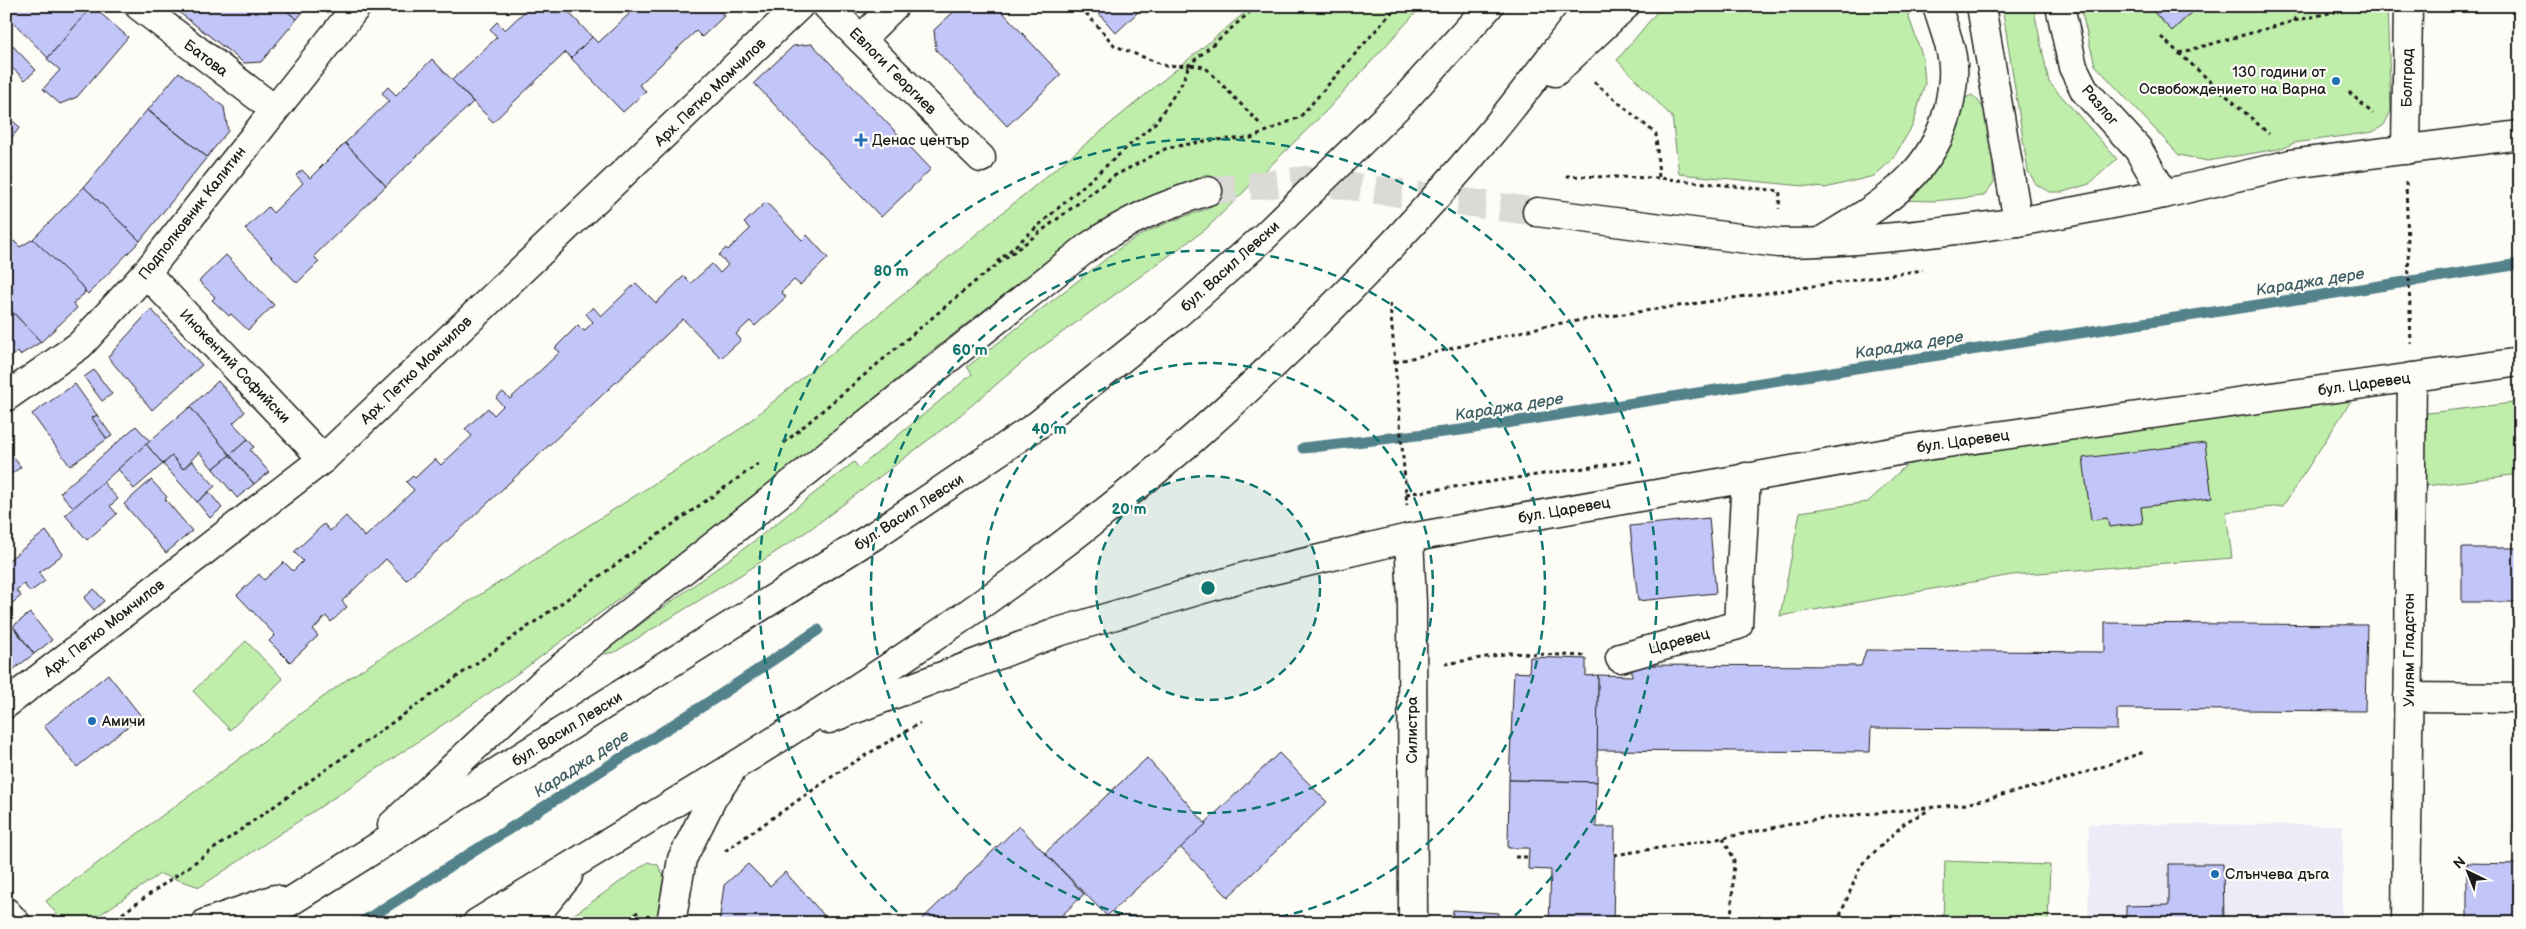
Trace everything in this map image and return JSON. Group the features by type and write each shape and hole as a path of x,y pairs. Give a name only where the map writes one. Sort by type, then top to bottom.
{"main road":[{"name":"Батова","path":"138,6 274,109"},
{"name":"Подполковник Калитин","path":"6,397 80,345 146,273 357,6"},
{"name":"Арх. Петко Момчилов","path":"6,704 323,459 799,6"},
{"name":"Евлоги Георгиев","path":"827,6 981,158"},
{"path":"861,39 894,6"},
{"name":"бул. Васил Левски","path":"256,923 875,535 962,478 1039,424 1176,315 1265,236 1404,100 1489,6"},
{"path":"477,923 779,738 987,601 1129,492 1194,438 1306,333 1387,249 1490,133 1590,6"},
{"path":"1490,133 1625,6"},
{"path":"1817,243 1882,204 1921,168 1937,143 1953,85 1952,58 1936,6"},
{"path":"1981,6 2018,222"},
{"name":"Разлог","path":"2060,6 2073,68 2085,91 2138,149 2164,194"},
{"name":"Болград","path":"2406,150 2408,6"},
{"path":"1537,212 1778,243 1817,243 1926,235 2018,222 2164,194 2291,164 2520,135"},
{"path":"347,867 548,678 1088,247 1122,224 1152,210 1208,191"},
{"name":"Инокентий Софийски","path":"146,273 323,459"},
{"name":"бул. Царевец","path":"779,738 1058,632 1247,576 1409,538 1746,477 1936,445 2520,362"},
{"name":"Уилям Гладстон","path":"2406,923 2412,377"},
{"name":"Царевец","path":"1620,658 1738,625 1746,477"},
{"name":"Силистра","path":"1409,538 1412,669 1412,923"},
{"path":"2408,697 2520,698"},
{"path":"671,923 682,859 713,797 736,764"},
{"path":"529,923 582,858"},
{"path":"206,923 314,886"},
{"path":"6,912 16,923"}],"path":[{"path":"1062,6 1086,13 1115,46 1166,66 1189,65 1205,67 1262,126"},
{"path":"782,446 978,279 1156,122 1182,83 1189,65 1256,6"},
{"path":"978,279 1114,176 1167,148 1212,140 1251,138 1300,117 1397,6"},
{"path":"2294,22 2299,6"},
{"path":"2179,53 2360,6"},
{"path":"2161,37 2271,136"},
{"path":"1590,78 1656,134 1659,178"},
{"path":"1566,176 1659,178 1780,191 1778,243"},
{"path":"2406,221 2411,341"},
{"path":"1395,362 1549,325 1930,269"},
{"path":"1390,304 1404,476"},
{"path":"109,923 766,458"},
{"path":"1412,669 1510,653 1620,658"},
{"path":"722,853 849,765 925,720"},
{"path":"1614,855 1724,838 1816,819 1966,804 2070,778 2144,752"},
{"path":"1836,923 1861,865 1907,821 1933,808"},
{"path":"1724,838 1734,859 1731,923"},
{"path":"1515,857 1528,857"},
{"path":"622,923 641,909"}],"shaded area":[{"name":"Слънчева дъга","path":"2089,824 2343,825 2342,923 2088,923"}],"green space":[{"path":"1253,6 1422,6 1327,110 1206,229 1031,355 952,422 812,528 747,571 615,652 605,654 604,651 754,541 854,462 859,468 972,374 967,367 1116,251 1150,231 1210,208 1206,174 1081,238 1050,259 938,346 713,530 524,669 200,887 160,874 89,922 59,917 46,901 349,678 740,429"},
{"path":"1662,6 1905,6 1923,58 1925,83 1913,125 1892,160 1874,176 1825,188 1679,174 1672,117 1617,60"},
{"path":"2002,6 2033,6 2049,82 2117,159 2089,184 2063,192 2049,192 2036,184 2028,171"},
{"path":"2080,6 2148,6 2172,31 2198,6 2387,6 2391,111 2384,125 2373,132 2294,143 2284,148 2207,161 2179,155 2095,65"},
{"path":"1972,95 1980,103 1989,123 1994,182 1984,196 1934,201 1902,200 1927,182 1942,158 1963,99"},
{"path":"2362,384 2283,506 2226,512 2232,558 2012,575 1780,616 1800,512 1868,502 1926,446"},
{"path":"2520,402 2520,474 2410,488 2411,415"},
{"path":"246,641 283,679 230,730 193,691"},
{"path":"1945,861 2050,865 2048,923 1943,923"},
{"path":"648,862 658,865 666,881 663,923 562,923"}],"building":[{"path":"6,6 92,6 48,58 12,21 6,27"},
{"path":"92,6 128,37 77,97 60,104 43,89 60,70 47,59"},
{"path":"171,6 280,6 297,19 261,62 244,63"},
{"path":"280,6 308,6 297,19"},
{"path":"521,6 563,6 592,37 571,58 566,52 493,122 452,80 497,37 490,29 497,22 505,30 525,11"},
{"path":"621,6 715,6 724,16 702,37 696,31 639,85 646,91 623,112 571,58 592,37 598,43 629,14"},
{"path":"960,6 997,6 1061,75 1007,126 936,50 934,30"},
{"path":"1092,6 1140,6 1136,10 1138,12 1116,33"},
{"path":"2148,6 2198,6 2172,31"},
{"path":"6,39 36,70 25,80 6,62"},
{"path":"812,44 931,169 881,217 754,83 793,46"},
{"path":"432,59 473,102 386,186 345,143 389,101 382,93 388,87 396,95"},
{"path":"179,72 224,107 228,131 207,157 148,110"},
{"path":"147,110 207,157 140,241 84,187"},
{"path":"6,116 20,127 6,145"},
{"path":"345,143 386,186 314,256 319,262 297,283 245,229 268,207 273,213 303,183 296,175 302,170 310,178"},
{"path":"84,187 140,241 88,294 33,239"},
{"path":"766,202 802,240 807,235 828,258 800,285 794,280 781,292 786,297 755,326 750,321 736,334 741,340 721,358 683,319 406,580 386,559 342,601 347,607 331,622 326,616 313,630 318,636 290,662 269,641 275,635 237,595 259,574 264,580 284,562 293,571 303,561 294,552 324,524 330,531 346,516 365,537 414,490 406,482 413,476 415,478 435,459 441,465 472,436 465,429 488,408 494,415 503,406 496,398 503,392 510,399 560,352 555,348 578,325 584,331 593,322 586,314 593,307 601,316 636,283 656,303 684,276 691,283 712,264 720,273 728,265 719,255 726,248 728,250 750,229 744,223"},
{"path":"33,239 85,289 84,294 73,303 77,308 41,342 6,305 6,248 14,241 20,247"},
{"path":"226,255 274,305 248,330 212,300 215,297 199,281"},
{"path":"6,305 41,342 20,355 18,352 6,361"},
{"path":"151,309 202,365 152,410 108,357"},
{"path":"94,370 112,394 102,401 84,377"},
{"path":"218,381 245,412 233,423 248,439 230,455 190,407"},
{"path":"75,384 97,415 92,418 107,439 70,466 32,414"},
{"path":"190,407 230,455 213,469 199,452 183,469 172,456 163,464 146,444"},
{"path":"97,415 112,436 107,439 92,418"},
{"path":"136,426 150,441 74,508 60,493"},
{"path":"248,439 254,447 250,450 269,472 254,484 230,455"},
{"path":"2205,443 2212,498 2141,507 2143,523 2109,527 2107,518 2091,520 2083,458"},
{"path":"146,444 163,464 134,489 118,469"},
{"path":"6,448 21,467 6,478"},
{"path":"230,455 254,484 237,498 213,469"},
{"path":"172,456 183,469 192,461 215,486 197,502 163,464"},
{"path":"151,480 167,497 165,499 192,531 166,553 124,504"},
{"path":"103,482 118,499 110,506 117,514 87,540 65,515"},
{"path":"209,492 222,508 210,518 197,502"},
{"path":"1709,518 1716,593 1638,601 1630,526"},
{"path":"46,531 63,554 39,573 45,581 30,592 24,584 16,590 21,596 10,605 6,600 6,562"},
{"path":"2462,548 2520,548 2520,602 2462,602"},
{"path":"94,589 104,601 94,610 84,598"},
{"path":"30,613 52,640 34,654 13,626"},
{"path":"6,618 34,654 6,675"},
{"path":"2105,623 2367,625 2365,711 2117,709 2117,730 1871,728 1870,752 1597,750 1598,675 1632,676 1632,665 1861,666 1866,650 2105,652"},
{"path":"1530,657 1586,659 1586,676 1598,675 1597,782 1509,780 1514,672 1529,673"},
{"name":"Амичи","path":"108,674 141,716 77,767 44,726"},
{"path":"1279,753 1327,802 1228,897 1180,847"},
{"path":"1147,758 1206,824 1107,916 1045,853"},
{"path":"1509,780 1597,782 1596,827 1615,827 1613,923 1549,923 1551,870 1528,869 1529,848 1508,848"},
{"path":"1019,826 1084,894 1054,923 918,923"},
{"path":"2467,863 2520,864 2520,923 2467,923"},
{"path":"748,864 770,886 785,872 831,923 719,923 724,885"},
{"path":"2169,864 2223,864 2224,923 2126,923 2126,906 2169,905"},
{"path":"1453,910 1499,913 1498,923 1452,923"}],"waterway":[{"name":"Караджа дере","path":"1303,448 1461,430 2520,264"},
{"name":"Караджа дере","path":"361,923 720,695 818,630"}],"tunnel":[{"path":"1208,191 1306,180 1537,212"}],"place":[{"name":"130 години от Освобождението на Варна","path":"2336,81"},
{"name":"Денас център","path":"861,140"},
{"name":"Амичи","path":"92,721"},
{"name":"Слънчева дъга","path":"2215,874"}]}
